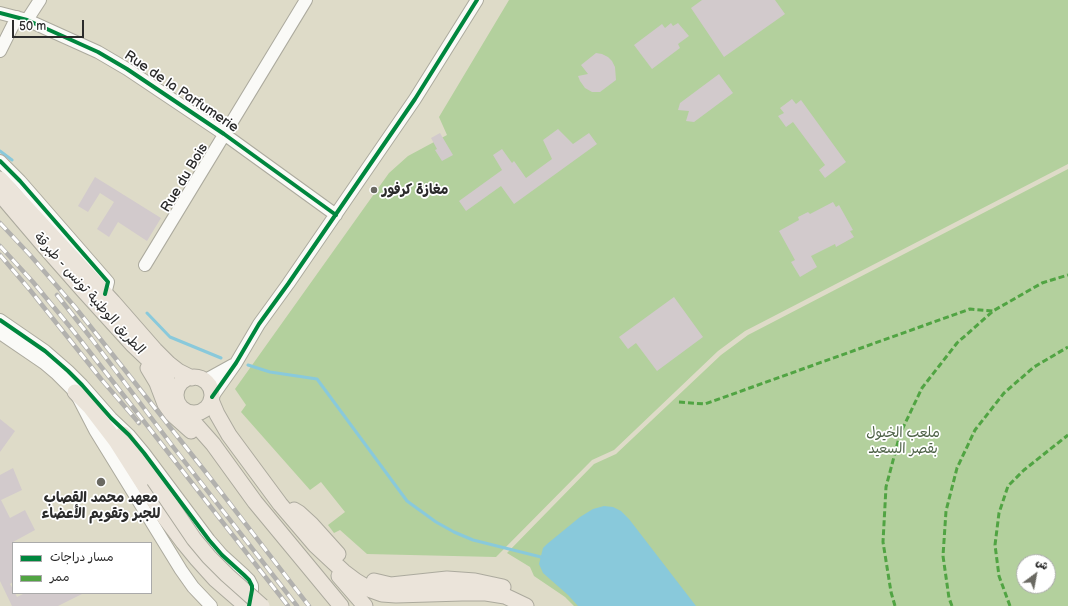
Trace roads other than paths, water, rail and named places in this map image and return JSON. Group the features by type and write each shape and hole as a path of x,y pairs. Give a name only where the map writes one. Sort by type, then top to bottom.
{"main road":[{"name":"الطريق الوطنية تونس - طبرقة","path":"0,179 155,350 178,371 198,380"},
{"name":"الطريق الوطنية تونس - طبرقة","path":"0,194 45,247 132,344 154,365 166,379 176,395"},
{"path":"132,344 139,357 150,370 165,404 172,414 229,467"},
{"path":"341,606 255,502 213,444 178,404 176,395 182,382 187,379 198,380 209,386 211,398 217,414 228,435 280,504 365,606"},
{"path":"74,392 90,407 209,557 262,606"},
{"path":"182,409 188,412 197,413 206,408 211,398"},
{"path":"111,418 140,458 164,518 197,559 215,578 247,606"},
{"path":"280,504 299,513 348,563 360,574 372,580 391,585 447,579 475,581 512,590 532,606"},
{"path":"315,545 356,581 371,590 382,594 396,596 486,593 505,596 526,606"}],"street":[{"path":"0,52 22,18 40,0"},
{"name":"Rue du Bois","path":"145,265 306,0"},
{"path":"211,398 236,363 260,324 415,99 478,0"},
{"name":"Rue de la Parfumerie","path":"0,13 22,18 98,52 127,69 224,134 336,215"},
{"path":"0,162 20,181 108,282 105,294"},
{"path":"0,320 57,361 129,435 209,540 222,555 249,580 252,590 247,606"},
{"path":"0,333 48,367 69,385 79,399 95,430 181,570 193,587 211,606"},
{"path":"198,380 236,363"}],"water":[{"path":"604,506 613,507 621,511 629,519 696,606 578,606 543,573 539,564 543,548 580,517 593,509"}],"waterway":[{"path":"0,151 12,160"},
{"path":"147,313 170,337 221,358"},
{"path":"248,365 270,372 317,379 407,501 436,522 473,540 541,557"}],"railway":[{"path":"0,223 75,307 309,606"},
{"path":"0,246 33,282 71,328 288,606"},
{"path":"0,255 101,379 139,423"},
{"path":"57,295 297,606"}],"place":[{"name":"مغازة كرفور","path":"374,190"},
{"name":"معهد محمد القصاب للجبر وتقويم الأعضاء","path":"101,482"}],"park label":[{"name":"ملعب الخيول بقصر السعيد","path":"903,442"}]}
